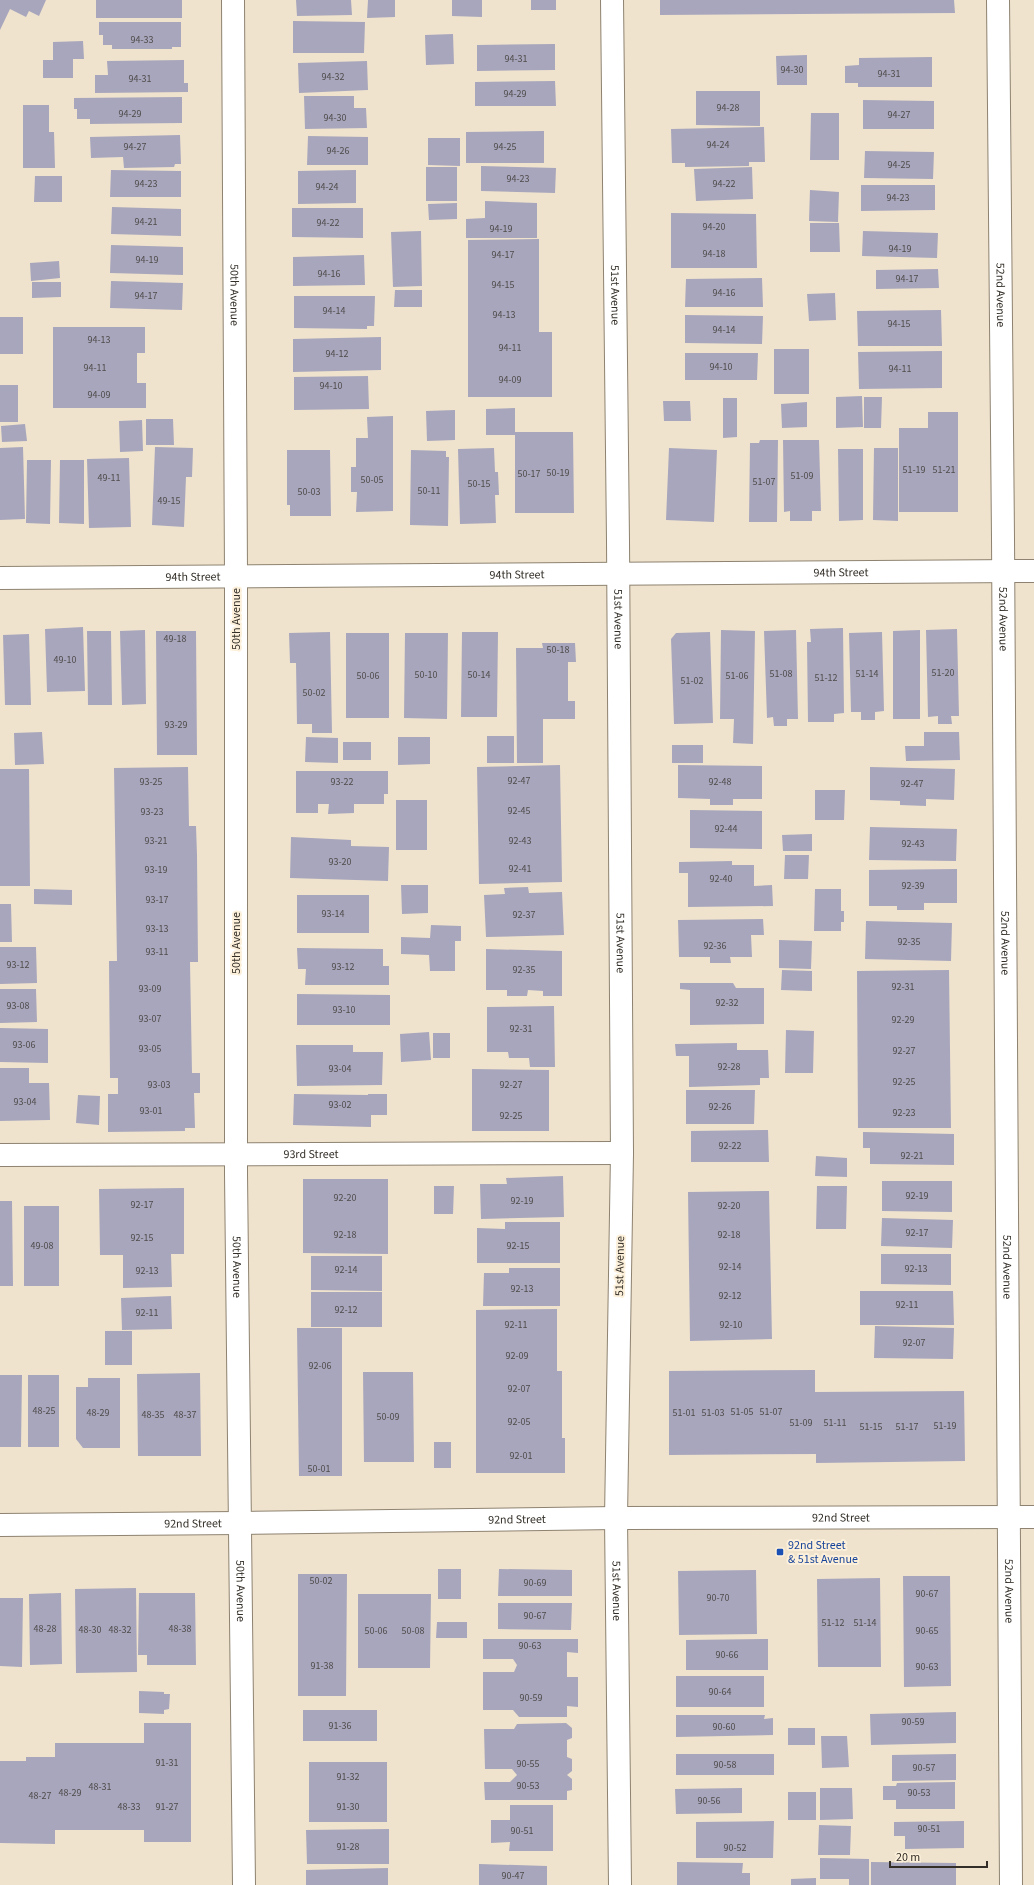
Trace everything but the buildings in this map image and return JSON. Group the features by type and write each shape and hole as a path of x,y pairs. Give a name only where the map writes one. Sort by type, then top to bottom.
{"street":[{"name":"50th Avenue","path":"233,0 236,575 236,1153 244,1885"},
{"name":"51st Avenue","path":"612,0 622,1153 616,1518 620,1885"},
{"name":"52nd Avenue","path":"998,0 1011,1885"},
{"name":"94th Street","path":"0,578 236,575 1034,571"},
{"name":"93rd Street","path":"0,1155 236,1153 622,1153"},
{"name":"92nd Street","path":"0,1525 239,1524 616,1518 1034,1517"}],"place":[{"name":"92nd Street & 51st Avenue","path":"780,1552"}]}
